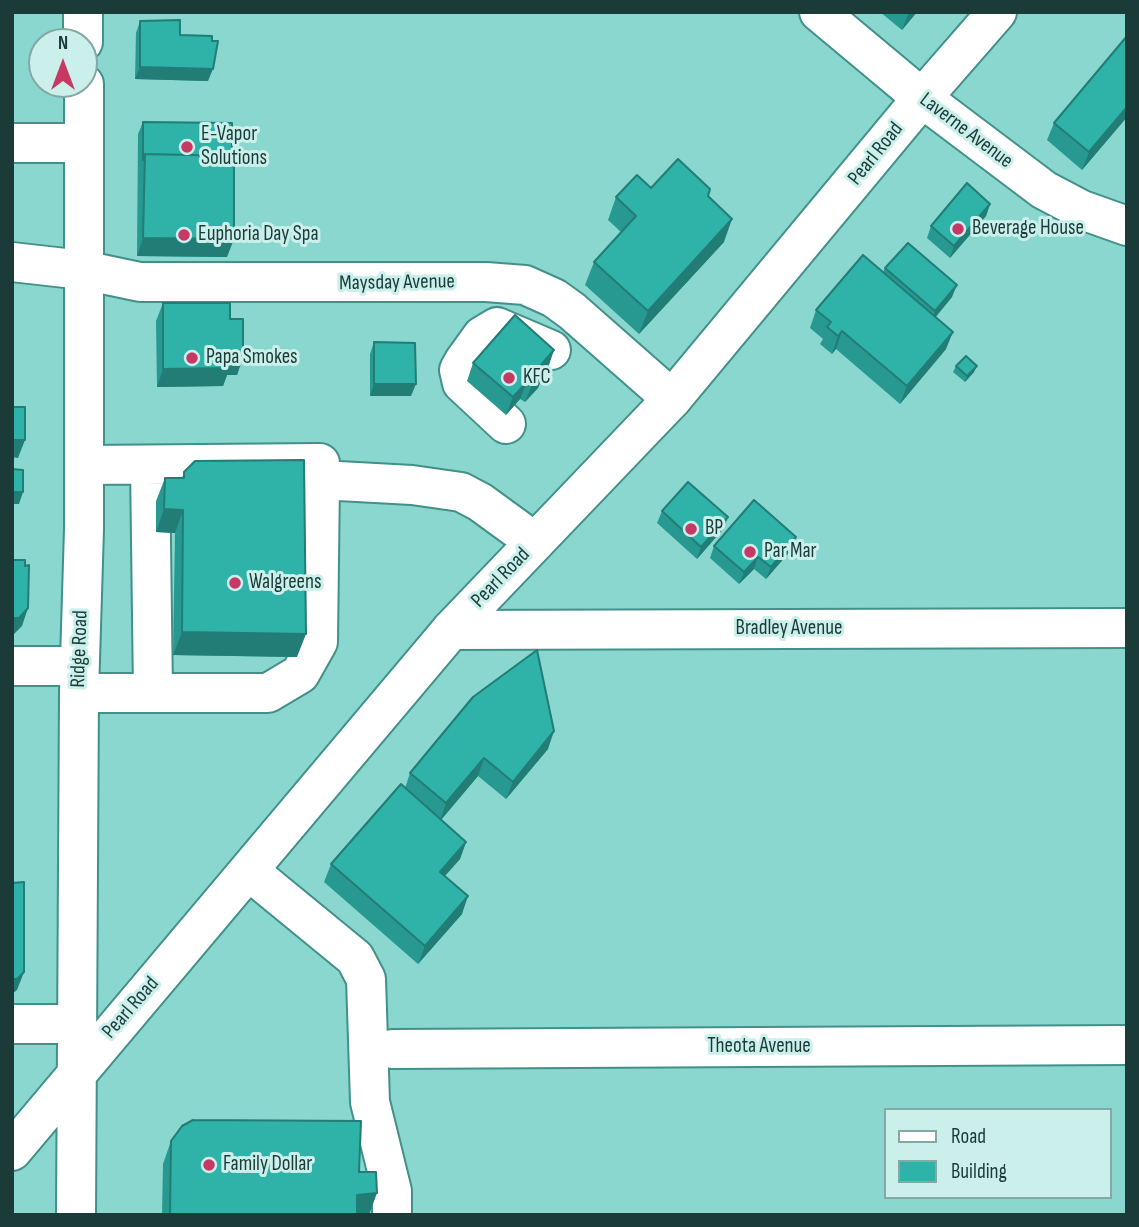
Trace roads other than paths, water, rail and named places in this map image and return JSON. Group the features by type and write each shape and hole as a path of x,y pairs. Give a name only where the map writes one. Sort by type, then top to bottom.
{"main road":[{"name":"Laverne Avenue","path":"820,12 922,98 1044,190 1083,210 1127,226"},
{"name":"Pearl Road","path":"12,1151 452,629 672,399 922,98 997,12"},
{"name":"Ridge Road","path":"76,1215 79,680 84,465 84,98"},
{"path":"12,143 84,143"},
{"name":"Maysday Avenue","path":"12,262 83,270 140,282 486,282 524,285 554,298 572,311 672,399"},
{"path":"506,424 462,383 459,370 464,361 482,336 497,327 553,351"},
{"path":"12,666 153,694 268,693 300,674 318,642 320,463 84,465"},
{"path":"150,465 153,694"},
{"path":"320,480 412,485 461,492 480,502 535,542"},
{"name":"Bradley Avenue","path":"452,629 1127,628"},
{"path":"249,872 355,958 366,979 370,1102 391,1191 392,1215"},
{"path":"12,1024 77,1024"},
{"name":"Theota Avenue","path":"392,1049 1127,1045"},
{"path":"358,1195 358,1166 380,1136"}],"place":[{"name":"E-Vapor Solutions","path":"187,147"},
{"name":"Beverage House","path":"958,229"},
{"name":"Euphoria Day Spa","path":"184,235"},
{"name":"Papa Smokes","path":"192,358"},
{"name":"KFC","path":"509,378"},
{"name":"BP","path":"691,529"},
{"name":"Par Mar","path":"750,552"},
{"name":"Walgreens","path":"235,583"},
{"name":"Family Dollar","path":"209,1165"}]}
